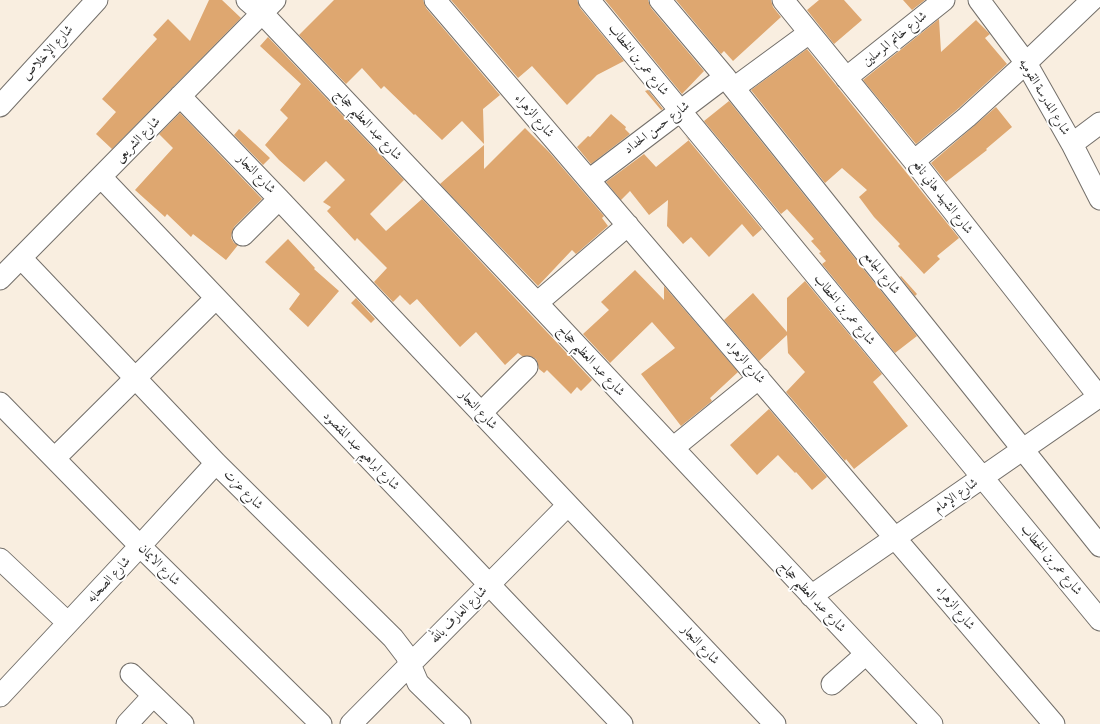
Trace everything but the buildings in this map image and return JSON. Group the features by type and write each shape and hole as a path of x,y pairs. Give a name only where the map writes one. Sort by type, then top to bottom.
{"street":[{"name":"شارع الإخلاص","path":"0,106 97,0"},
{"name":"شارع الزهراء","path":"435,0 1054,724"},
{"name":"شارع عمر بن الخطاب","path":"589,0 1100,620"},
{"name":"شارع الجامع","path":"660,0 729,83 1100,546"},
{"name":"شارع خاتم المرسلين","path":"846,78 944,0"},
{"name":"شارع المدرسة القوميه","path":"979,0 1026,63 1072,144 1100,199"},
{"path":"914,161 967,117 1092,0"},
{"name":"شارع الشهيد هاني نافع","path":"786,1 809,33 914,161 1100,397"},
{"name":"شارع الشريعى","path":"0,279 180,96 261,4"},
{"name":"شارع عبد العظيم حجاج","path":"261,4 537,303 932,724"},
{"name":"شارع حسن الحداد","path":"589,180 680,111 729,83 809,33"},
{"name":"شارع النجار","path":"180,96 775,724"},
{"path":"1072,144 1100,123"},
{"name":"شارع ابراهيم عبد المقصود","path":"101,177 622,724"},
{"path":"243,235 279,199"},
{"path":"537,303 628,225"},
{"name":"شارع عزت","path":"21,258 216,463 393,638 406,654 418,683 460,724"},
{"path":"55,458 216,298"},
{"path":"481,413 527,367"},
{"path":"673,448 759,378"},
{"name":"شارع الإمام","path":"811,596 1100,397"},
{"name":"شارع الايمان","path":"0,403 140,546 321,724"},
{"name":"شارع الصحابه","path":"0,696 216,463"},
{"name":"شارع العارف بالله","path":"351,724 568,505"},
{"path":"0,559 68,623"},
{"path":"832,684 866,654"},
{"path":"131,674 183,724"},
{"path":"128,724 153,696"}]}
